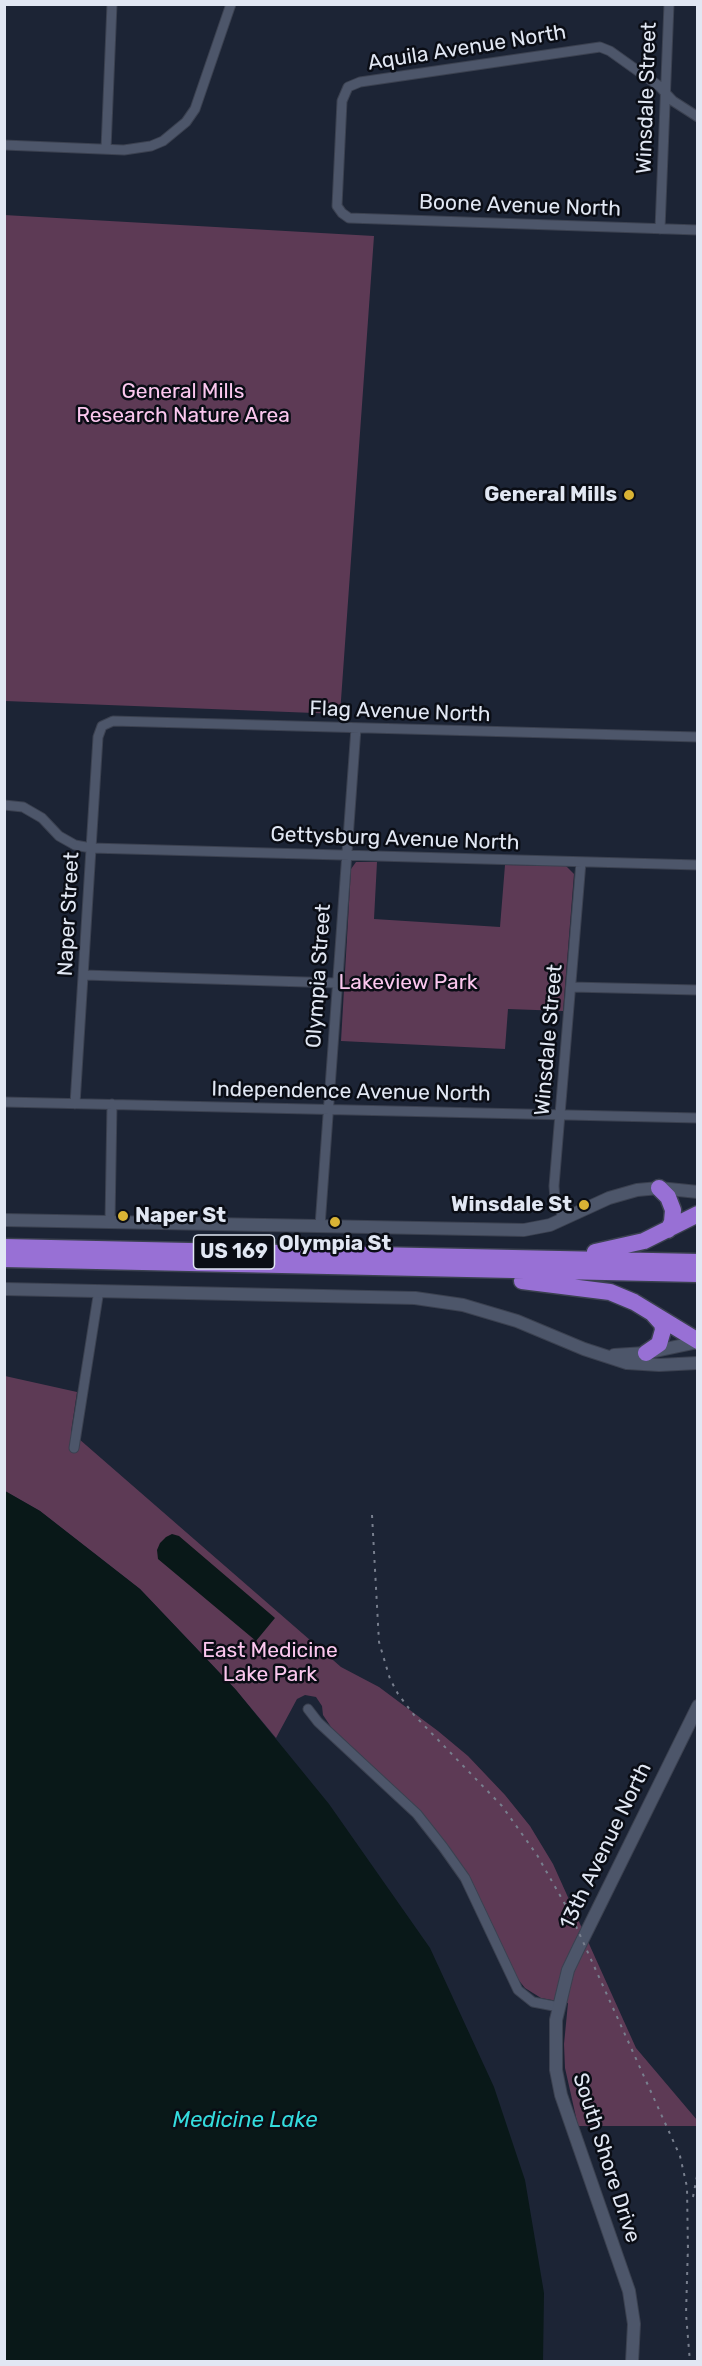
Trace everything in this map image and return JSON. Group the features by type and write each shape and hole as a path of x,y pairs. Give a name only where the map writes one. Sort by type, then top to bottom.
{"highway":[{"path":"659,1188 671,1203 673,1216 668,1230"},
{"path":"462,1257 611,1250 644,1241 698,1214"},
{"name":"US 169","path":"4,1247 698,1262"},
{"name":"US 169","path":"4,1259 698,1274"},
{"path":"378,1268 593,1289 621,1296 650,1311 698,1342"},
{"path":"646,1353 659,1344 663,1330 659,1320 650,1311"}],"street":[{"path":"106,149 112,4"},
{"path":"4,145 139,149 151,146 174,133 195,109 231,4"},
{"name":"Winsdale Street","path":"660,229 669,4"},
{"name":"Aquila Avenue North","path":"342,213 337,206 342,101 348,87 354,84 600,47 610,51 666,93 673,101 698,117"},
{"name":"Boone Avenue North","path":"342,213 349,218 698,230"},
{"name":"Flag Avenue North","path":"102,726 113,721 698,737"},
{"name":"Naper Street","path":"75,1104 98,737 102,726"},
{"name":"Olympia Street","path":"320,1226 356,728"},
{"name":"Gettysburg Avenue North","path":"4,805 23,807 42,818 59,836 75,845 91,848 698,865"},
{"name":"Winsdale Street","path":"564,1219 555,1199 554,1186 581,862"},
{"path":"84,975 337,983"},
{"path":"571,987 698,990"},
{"name":"Independence Avenue North","path":"4,1102 698,1118"},
{"path":"110,1222 112,1104"},
{"path":"4,1220 524,1230 550,1225 625,1193 659,1188 698,1192"},
{"path":"659,1188 698,1198"},
{"path":"4,1289 392,1296 429,1299 463,1305 517,1321 616,1361 636,1365 698,1363"},
{"path":"74,1448 99,1290"},
{"path":"600,1354 646,1353 698,1342"},
{"name":"13th Avenue North","path":"559,2007 568,1970 698,1706"},
{"path":"308,1709 318,1722 417,1814 443,1846 465,1878 518,1990 533,2002 559,2007"},
{"name":"South Shore Drive","path":"559,2007 555,2045 556,2070 561,2095 629,2291 634,2324 632,2361"}],"green space":[{"name":"General Mills Research Nature Area","path":"4,215 374,236 340,714 5,701"},
{"name":"Lakeview Park","path":"356,862 377,862 374,919 500,927 505,865 566,866 574,874 563,1011 508,1009 505,1049 341,1041 351,869"},
{"name":"East Medicine Lake Park","path":"5,1376 77,1392 71,1432 341,1667 379,1687 438,1731 468,1756 505,1795 530,1826 553,1864 636,2048 697,2120 697,2126 578,2126 565,2068 564,2044 568,2003 541,1998 525,1988 513,1973 469,1875 419,1810 331,1727 316,1697 305,1695 297,1699 276,1738 236,1690 140,1589 40,1511 5,1491"}],"water":[{"name":"Medicine Lake","path":"5,1491 40,1511 140,1589 236,1690 329,1804 430,1948 494,2087 525,2180 544,2293 543,2361 5,2361"},
{"path":"172,1534 179,1536 275,1618 256,1641 158,1559 157,1550 160,1543"}],"railway":[{"path":"372,1515 379,1642 390,1679 414,1715 502,1806 537,1855 570,1913 680,2156 687,2187 688,2254"},
{"path":"693,2197 698,2171"},
{"path":"688,2245 686,2314 690,2362"}],"place":[{"name":"General Mills","path":"629,495"},
{"name":"Winsdale St","path":"584,1205"},
{"name":"Naper St","path":"123,1216"},
{"name":"Olympia St","path":"335,1222"}]}
